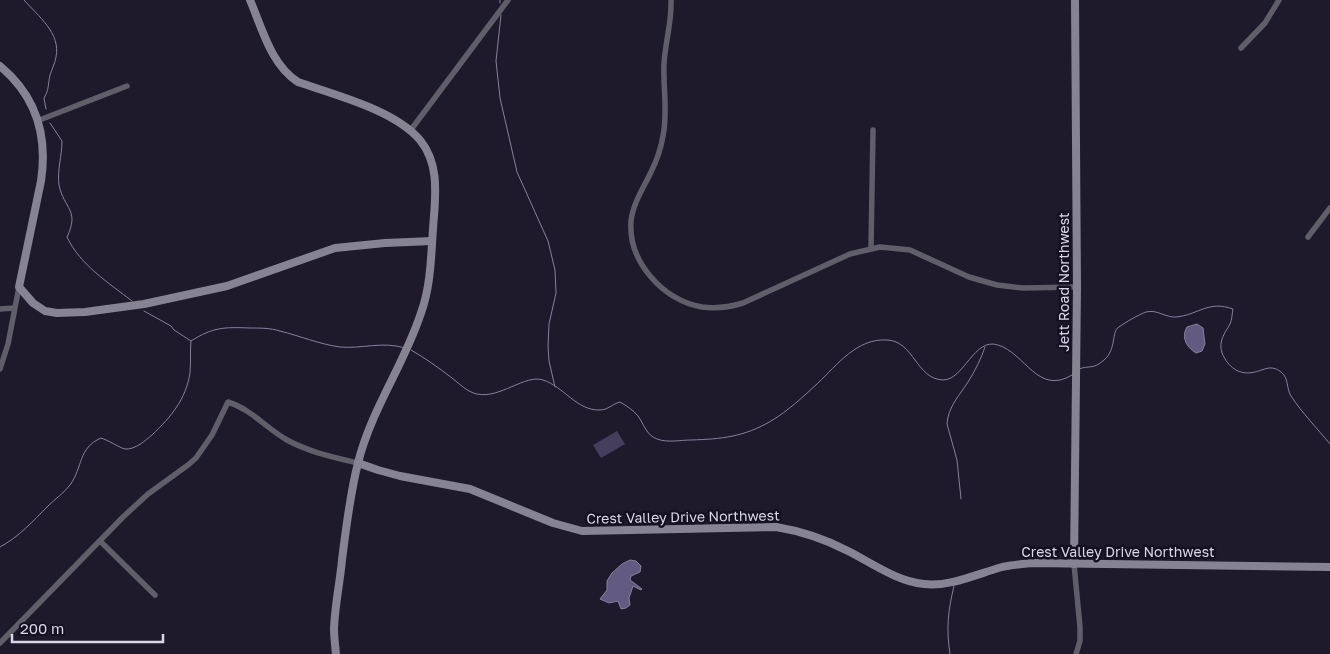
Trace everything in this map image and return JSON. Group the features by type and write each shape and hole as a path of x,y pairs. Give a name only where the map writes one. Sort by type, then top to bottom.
{"street":[{"path":"250,0 274,55 282,69 289,76 298,82 396,120 410,131 426,148 434,170 435,197 426,299 358,462 346,527 334,629 336,654"},
{"path":"410,131 508,0"},
{"path":"671,0 664,63 666,114 664,135 657,160 638,199 632,220 631,232 638,259 662,288 683,301 702,307 723,308 744,303 850,254 871,248 891,247 910,250 969,277 997,285 1023,288 1077,287"},
{"name":"Jett Road Northwest","path":"1074,564 1077,287 1075,0"},
{"path":"1241,48 1265,23 1279,0"},
{"path":"0,66 24,92 37,120 43,143 44,164 9,339 0,369"},
{"path":"37,120 127,86"},
{"path":"871,248 873,130"},
{"path":"1308,236 1330,208"},
{"path":"19,287 33,304 45,311 57,313 85,312 144,304 227,286 336,248 432,241"},
{"path":"0,309 14,308"},
{"name":"Crest Valley Drive Northwest","path":"100,541 142,500 196,458 212,435 228,402 247,410 276,433 296,445 400,476 470,489 553,522 582,531 776,527 792,529 833,543 894,576 922,584 958,580 1018,564 1330,567"},
{"path":"0,643 100,541 155,594"},
{"path":"1074,564 1080,627 1080,641 1076,654"}],"shaded area":[{"path":"1197,324 1203,328 1205,344 1202,351 1196,353 1187,345 1184,334 1187,327"},
{"path":"617,431 625,444 601,458 593,445"},
{"path":"630,560 636,561 641,566 640,572 631,576 630,580 642,589 633,586 629,598 630,605 621,609 618,601 609,603 600,599 607,590 607,581 612,573"}],"waterway":[{"path":"24,0 52,33 57,48 48,90 44,98 46,109"},
{"path":"501,15 496,61 500,98 517,172 548,241 555,270 556,293 549,324 548,346 549,361 555,387"},
{"path":"50,123 62,141 59,185 72,215 71,228 67,237 87,265 132,301"},
{"path":"1079,369 1094,366 1104,360 1111,351 1117,329 1146,312 1150,311 1176,317 1217,306 1233,309 1231,322 1221,345 1222,353 1227,362 1235,369 1244,373 1274,368 1284,374 1291,396 1330,444"},
{"path":"144,311 171,326 191,341"},
{"path":"0,547 20,534 68,488 88,447 94,442 101,438 129,449 143,442 159,428 177,407 185,391 190,373 191,341 199,336 213,330 226,328 261,328 276,330 340,347 389,345 405,348"},
{"path":"411,350 467,390 477,394 486,395 494,393 528,380 536,379 543,380 557,387 584,407 603,410 620,402 636,414 650,435 657,439 670,441 722,438 751,431 777,417 796,403 848,354 866,343 876,341 887,340 896,342 927,373 934,378 943,380 957,373 982,347 990,344 1008,349 1041,377 1050,380 1060,380 1072,375"},
{"path":"961,499 957,460 947,424 949,412 968,382 985,347"},
{"path":"950,654 948,620 954,586"}]}
